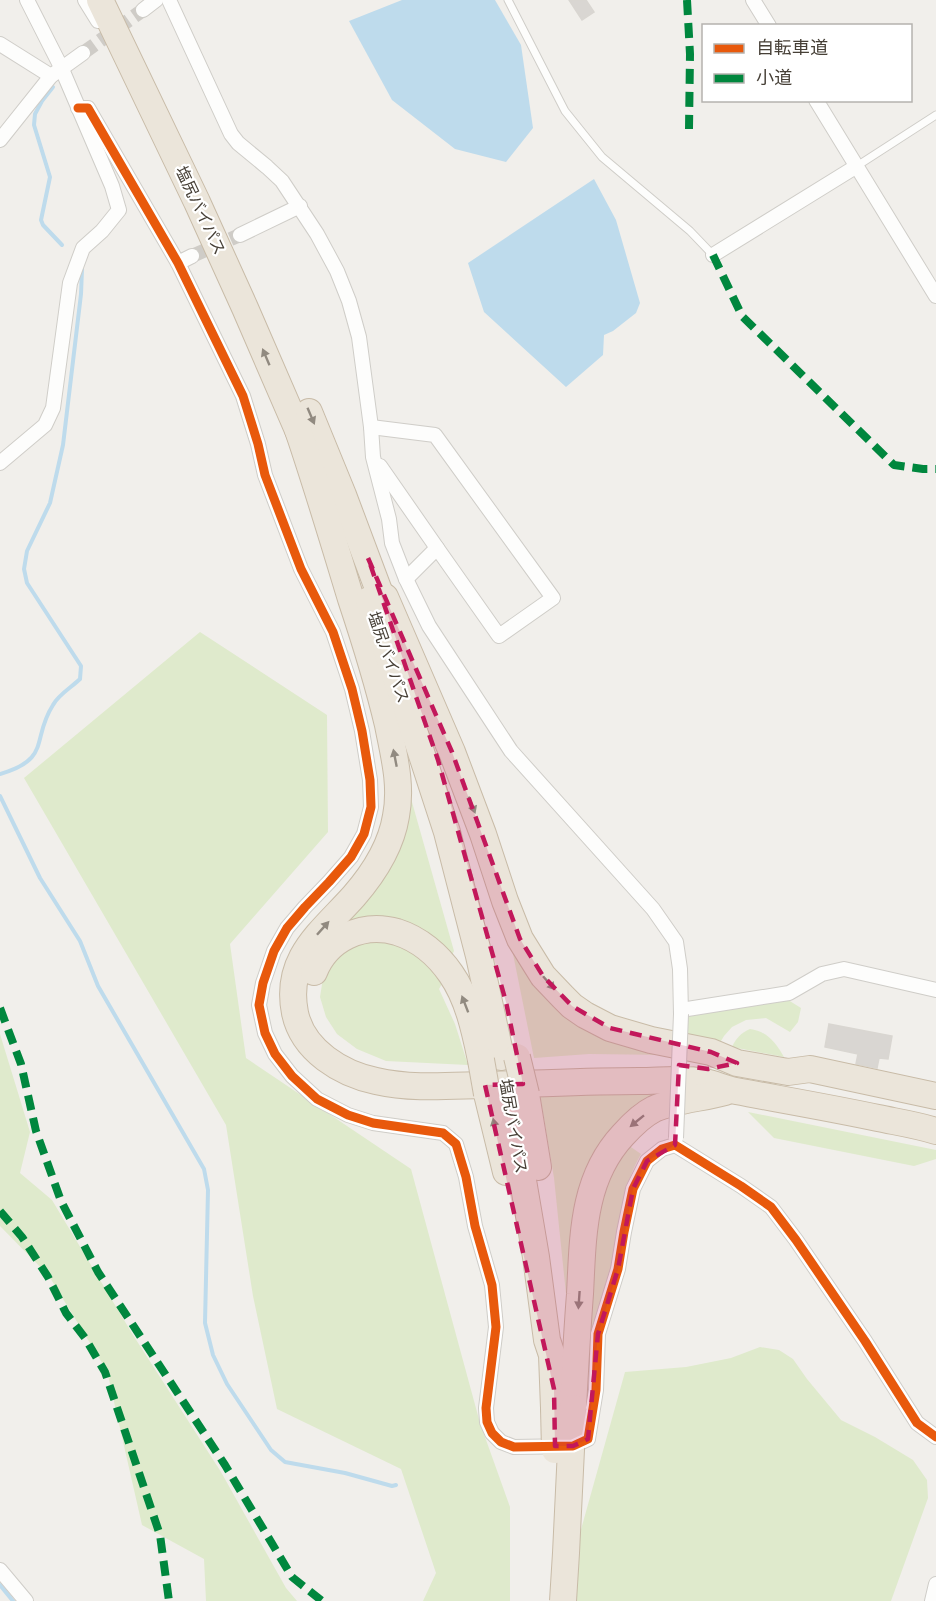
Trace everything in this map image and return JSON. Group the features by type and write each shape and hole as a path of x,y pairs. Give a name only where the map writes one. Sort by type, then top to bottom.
{"highway":[{"name":"塩尻バイパス","path":"100,0 172,147 297,430 330,496 382,635 453,855 479,956 507,1093 536,1257 547,1341 552,1355 560,1402 552,1601"},
{"name":"塩尻バイパス","path":"131,5 172,108 248,271 311,416 368,558 417,695 459,826 506,1002 500,1058"},
{"path":"297,430 379,686 395,759 399,798 392,837 383,855 366,882 315,938 295,973 292,984 295,1015 305,1038 321,1055 348,1072 374,1081 411,1086 591,1081 704,1082 731,1090 846,1111 936,1131"},
{"path":"368,558 452,752 520,939 552,987 572,1006 610,1028 651,1040 711,1052 737,1063 788,1072 807,1081 936,1106"},
{"path":"563,1601 567,1542 560,1402 518,1224 507,1093 500,1058 475,1034 458,988 447,969 424,946 397,932 370,930 349,935 332,944 320,960 312,977 308,995 310,1014 325,1040 340,1053 379,1070 435,1075 593,1065 683,1066 708,1069 737,1063"},
{"path":"788,1072 810,1069 936,1095"},
{"path":"560,1402 584,1224 592,1187 600,1166 625,1132 654,1109 731,1090"},
{"path":"784,1099 803,1092 932,1119 936,1122"},
{"path":"784,1099 797,1112 927,1139 936,1138"}],"street":[{"path":"0,463 45,424 53,408 70,283 83,248 102,231 119,210 112,186 78,108 56,72 27,0"},
{"path":"85,0 172,147"},
{"path":"131,5 156,0"},
{"path":"169,0 231,134 238,143 282,181 318,234 337,271 349,301 359,337 373,457 389,519 392,543 406,579 429,626 511,751 653,909 676,942 680,969 681,1012 675,1142"},
{"path":"753,0 768,24"},
{"path":"0,44 56,72"},
{"path":"0,140 56,72 82,53"},
{"path":"817,102 936,296"},
{"path":"78,108 88,108 178,263 243,396 265,475 280,516 301,569 333,632 362,731 370,780 371,807 364,834 351,857 304,907 287,928 274,951 263,983 259,1005 265,1034 275,1054 292,1076 317,1099 348,1115 373,1123 443,1133 456,1144 466,1177 475,1226 492,1285 496,1327 486,1408 487,1422 492,1433 501,1442 514,1447 573,1446 588,1439 596,1390 598,1334 618,1269 633,1189 647,1161 675,1142"},
{"path":"713,255 857,166"},
{"path":"240,235 300,206"},
{"path":"178,263 192,256"},
{"path":"371,427 435,435 553,598 498,636 373,457"},
{"path":"406,579 437,548"},
{"path":"681,1012 789,993 822,974 844,969 936,990"},
{"path":"675,1142 771,1207 865,1341 917,1423 936,1437"},
{"path":"0,1570 26,1601"},
{"path":"932,1601 936,1584"}],"lane":[{"path":"508,0 565,111 602,157 690,231 713,255"},
{"path":"857,166 936,115"}],"highlighted area":[{"path":"368,558 452,752 520,939 543,976 572,1006 610,1028 711,1052 737,1063 708,1069 679,1065 675,1145 647,1161 633,1189 618,1269 598,1334 588,1439 573,1446 555,1446 554,1389 485,1085 523,1084 506,1002 438,760"}],"green space":[{"path":"200,632 327,715 328,832 230,944 246,1058 411,1169 480,1423 510,1507 510,1601 423,1601 436,1573 401,1469 277,1409 253,1296 226,1125 24,778"},
{"path":"410,795 454,951 452,955 428,936 328,940"},
{"path":"388,939 422,954 443,982 439,989 455,1024 468,1065 386,1061 357,1049 337,1034 326,1017 320,997 323,978 330,963 353,944"},
{"path":"512,949 537,980 670,1055 589,1054 534,1058"},
{"path":"785,998 801,1008 798,1022 790,1032 766,1018 746,1020 732,1027 718,1046 687,1040 688,1015"},
{"path":"750,1029 770,1038 784,1057 732,1047 739,1036"},
{"path":"0,1034 30,1132 20,1173 52,1200 133,1335 221,1472 286,1588 297,1601 206,1601 204,1559 142,1525 107,1371 49,1276 0,1226"},
{"path":"669,1088 621,1117 601,1142 590,1161 568,1313 554,1178 539,1089"},
{"path":"748,1112 936,1150 936,1159 914,1166 774,1138"},
{"path":"625,1143 641,1154 625,1195 613,1266 594,1343 587,1339 594,1216"},
{"path":"760,1347 779,1350 793,1359 841,1420 913,1460 927,1480 928,1498 891,1601 577,1601 568,1576 625,1372 686,1367 731,1358"}],"water":[{"path":"402,0 495,0 521,45 533,128 506,162 455,149 392,100 349,21"},
{"path":"594,179 616,220 640,303 636,313 613,331 604,335 603,355 566,387 484,312 468,263"}],"building":[{"path":"569,0 586,0 594,12 582,20"},
{"path":"829,1024 892,1036 888,1059 879,1058 877,1068 856,1064 858,1054 825,1047"}],"waterway":[{"path":"53,87 35,114 34,125 50,177 41,220 62,245"},
{"path":"0,774 27,762 34,755 55,701 80,679 81,666 27,583 24,569 27,551 50,503 63,445 82,269"},
{"path":"0,796 40,878 80,941 98,986 204,1169 208,1190 205,1323 213,1355 227,1384 271,1450 285,1462 396,1485"},
{"path":"0,1585 13,1601"}],"tunnel":[{"path":"83,53 143,10"},
{"path":"192,256 240,235"}],"marked path":[{"path":"687,0 690,54 689,129"},
{"path":"713,255 742,316 894,465 936,469"},
{"path":"0,1008 21,1064 36,1131 61,1201 98,1272 225,1465 292,1577 322,1601"},
{"path":"0,1211 22,1237 48,1277 66,1313 85,1338 105,1372 160,1535 169,1601"}],"cycle path":[{"path":"78,108 88,108 178,263 243,396 265,475 301,569 333,632 352,689 362,731 370,780 371,807 364,834 351,857 287,928 274,951 263,983 259,1005 265,1033 275,1054 292,1076 317,1099 348,1115 373,1123 443,1133 456,1144 466,1177 475,1226 492,1285 496,1327 486,1408 487,1422 492,1433 501,1442 514,1447 573,1446 588,1439 596,1390 598,1334 618,1269 633,1189 647,1161 662,1149 675,1145 771,1207 865,1341 917,1423 936,1437"}]}
